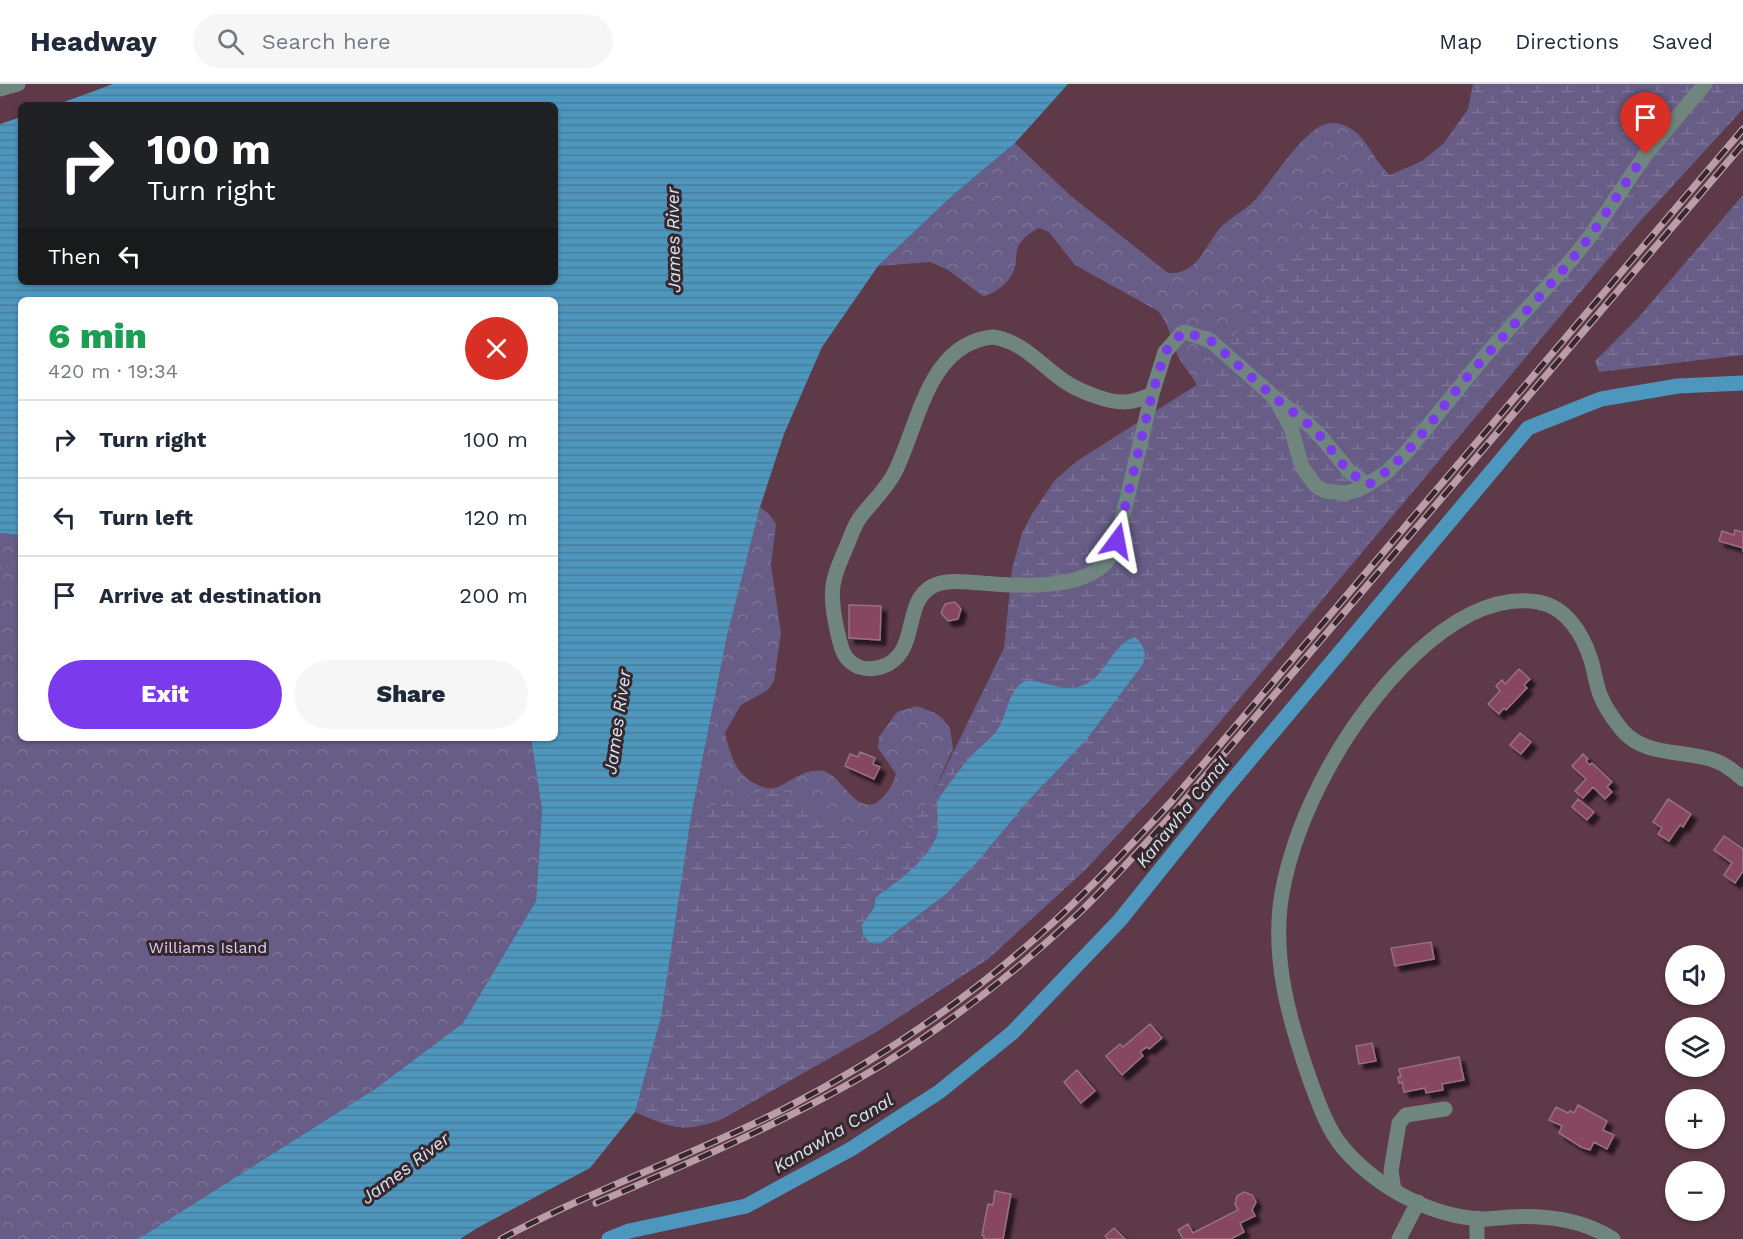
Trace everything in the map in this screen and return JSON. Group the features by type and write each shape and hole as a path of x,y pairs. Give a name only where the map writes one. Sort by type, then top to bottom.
{"street":[{"path":"0,89 18,84"},
{"path":"1275,398 1291,428 1302,467 1316,486 1333,493 1346,493 1368,485 1386,473 1405,454 1489,351 1573,258 1641,161 1705,84"},
{"path":"1152,394 1132,403 1117,403 1087,393 1065,381 1021,347 1004,339 980,338 953,353 932,382 894,474 856,524 834,576 832,604 842,650 846,658 862,668 876,668 895,660 908,638 918,602 923,594 938,584 966,582 1006,585 1041,584 1074,580 1101,566 1111,555 1117,541 1152,394 1165,352 1185,332 1211,341 1307,423 1348,471 1368,485"},
{"path":"1613,1239 1589,1226 1572,1221 1535,1217 1477,1218 1443,1213 1394,1190 1363,1167 1344,1148 1331,1130 1321,1110 1291,1023 1283,986 1278,939 1282,894 1290,861 1306,814 1329,766 1348,735 1397,673 1423,645 1443,629 1474,613 1504,603 1540,602 1564,614 1573,623 1592,661 1600,695 1624,732 1634,742 1645,747 1716,761 1743,779"},
{"path":"1394,1190 1391,1171 1399,1123 1406,1115 1445,1108"},
{"path":"1399,1239 1418,1202"},
{"path":"1477,1218 1477,1239"}],"path":[{"path":"0,568 18,565"}],"green space":[{"path":"1473,84 1743,84 1743,109 1635,227 1197,749 1086,869 988,959 876,1032 720,1120 695,1126 677,1127 635,1112 661,1017 691,817 718,804 768,789 782,791 802,799 829,819 851,854 861,862 874,863 885,857 931,798 1004,648 1012,569 1022,533 1055,480 1077,461 1198,384 1247,320 1281,267 1316,219 1366,175 1390,175 1422,161 1444,143 1468,109"},
{"path":"1743,84 1743,97 1197,749 1086,869 988,959 876,1032 720,1120 695,1126 677,1127 635,1112 661,1017 691,817 727,636 760,507 776,524 771,565 781,633 774,681 768,690 741,705 725,733 739,770 750,781 769,788 780,786 811,771 823,771 837,780 858,801 873,804 887,793 896,774 878,748 879,737 897,712 917,706 935,713 950,728 953,749 931,798 775,1043 1200,395 1194,380 1179,358 1165,322 1158,311 1075,265 1049,232 1039,228 1030,233 1018,247 1012,275 997,290 983,296 948,270 930,262 878,266 952,196 1015,143 1071,196 1168,273 1179,272 1194,264 1223,225 1252,203 1290,154 1313,131 1324,125 1335,123 1354,131 1390,175 1410,185"},
{"path":"1743,195 1743,355 1599,372 1595,361 1638,318"},
{"name":"Williams Island","path":"0,533 18,535 18,741 531,741 542,810 536,901 463,1023 375,1089 138,1239 0,1239"}],"water":[{"name":"James River","path":"113,84 1068,84 1015,143 952,196 878,266 822,347 784,434 760,507 727,636 691,817 661,1017 635,1112 590,1168 460,1239 138,1239 375,1089 463,1023 536,901 542,810 531,741 558,741 558,297 18,297 18,535 0,533 0,124 18,118 18,285 558,285 558,102 64,102"},
{"path":"1135,637 1144,649 1143,664 1086,740 1026,803 977,862 946,894 880,944 870,943 863,935 862,925 874,908 876,897 909,872 930,849 937,835 937,809 940,797 969,758 998,729 1017,688 1029,680 1066,688 1083,685 1100,673 1118,648"}],"building":[{"path":"1735,530 1743,532 1743,548 1719,541 1722,531 1734,535"},
{"path":"955,602 961,609 958,619 948,621 941,613 945,604"},
{"path":"849,605 881,606 880,640 849,638"},
{"path":"1519,669 1530,679 1524,685 1527,688 1506,710 1504,708 1499,714 1488,704 1500,691 1496,686 1502,680 1505,684"},
{"path":"1520,733 1531,742 1521,754 1510,745"},
{"path":"860,752 875,758 873,764 880,767 874,779 845,766 850,754 858,757"},
{"path":"1583,754 1590,765 1592,763 1612,782 1607,787 1612,792 1605,799 1593,787 1583,798 1575,791 1586,779 1572,766"},
{"path":"1578,799 1594,812 1587,820 1572,807"},
{"path":"1668,799 1691,814 1683,827 1680,825 1669,841 1658,834 1662,828 1653,822"},
{"path":"1724,836 1743,849 1743,871 1735,883 1724,875 1732,863 1714,850"},
{"path":"1431,942 1434,959 1395,966 1391,948"},
{"path":"1150,1024 1162,1038 1149,1049 1147,1047 1140,1052 1143,1056 1122,1075 1106,1056 1120,1044 1123,1047"},
{"path":"1372,1043 1376,1061 1359,1064 1356,1046"},
{"path":"1459,1057 1464,1080 1442,1084 1443,1090 1426,1093 1425,1088 1404,1092 1402,1082 1399,1083 1398,1077 1401,1077 1399,1069"},
{"path":"1077,1070 1095,1091 1081,1103 1064,1082"},
{"path":"1578,1105 1607,1121 1603,1130 1614,1135 1607,1149 1594,1142 1590,1150 1581,1147 1559,1133 1562,1126 1549,1120 1556,1107 1568,1113 1570,1111 1574,1113"},
{"path":"995,1191 1011,1194 1003,1239 984,1239 982,1235 988,1204 993,1205"},
{"path":"1244,1192 1252,1195 1256,1202 1252,1210 1255,1216 1240,1223 1244,1232 1231,1239 1183,1239 1178,1230 1188,1224 1193,1233 1238,1210 1235,1204 1237,1196"},
{"path":"1114,1228 1125,1239 1108,1239 1105,1236"}],"waterway":[{"name":"Kanawha Canal","path":"609,1239 629,1231 746,1206 851,1149 939,1092 1012,1033 1120,920 1221,794 1528,428 1601,399 1678,386 1743,383"}],"railway":[{"path":"501,1239 570,1205 747,1127 816,1092 882,1053 946,1009 1008,962 1055,921 1171,802 1743,129"},
{"path":"596,1203 779,1121 885,1063 985,993 1078,914 1178,808 1743,144"}],"route":[{"path":"1117,541 1152,394 1165,352 1181,334 1185,332 1211,341 1307,423 1348,471 1368,485 1386,473 1405,454 1489,351 1573,258 1646,154"}]}
